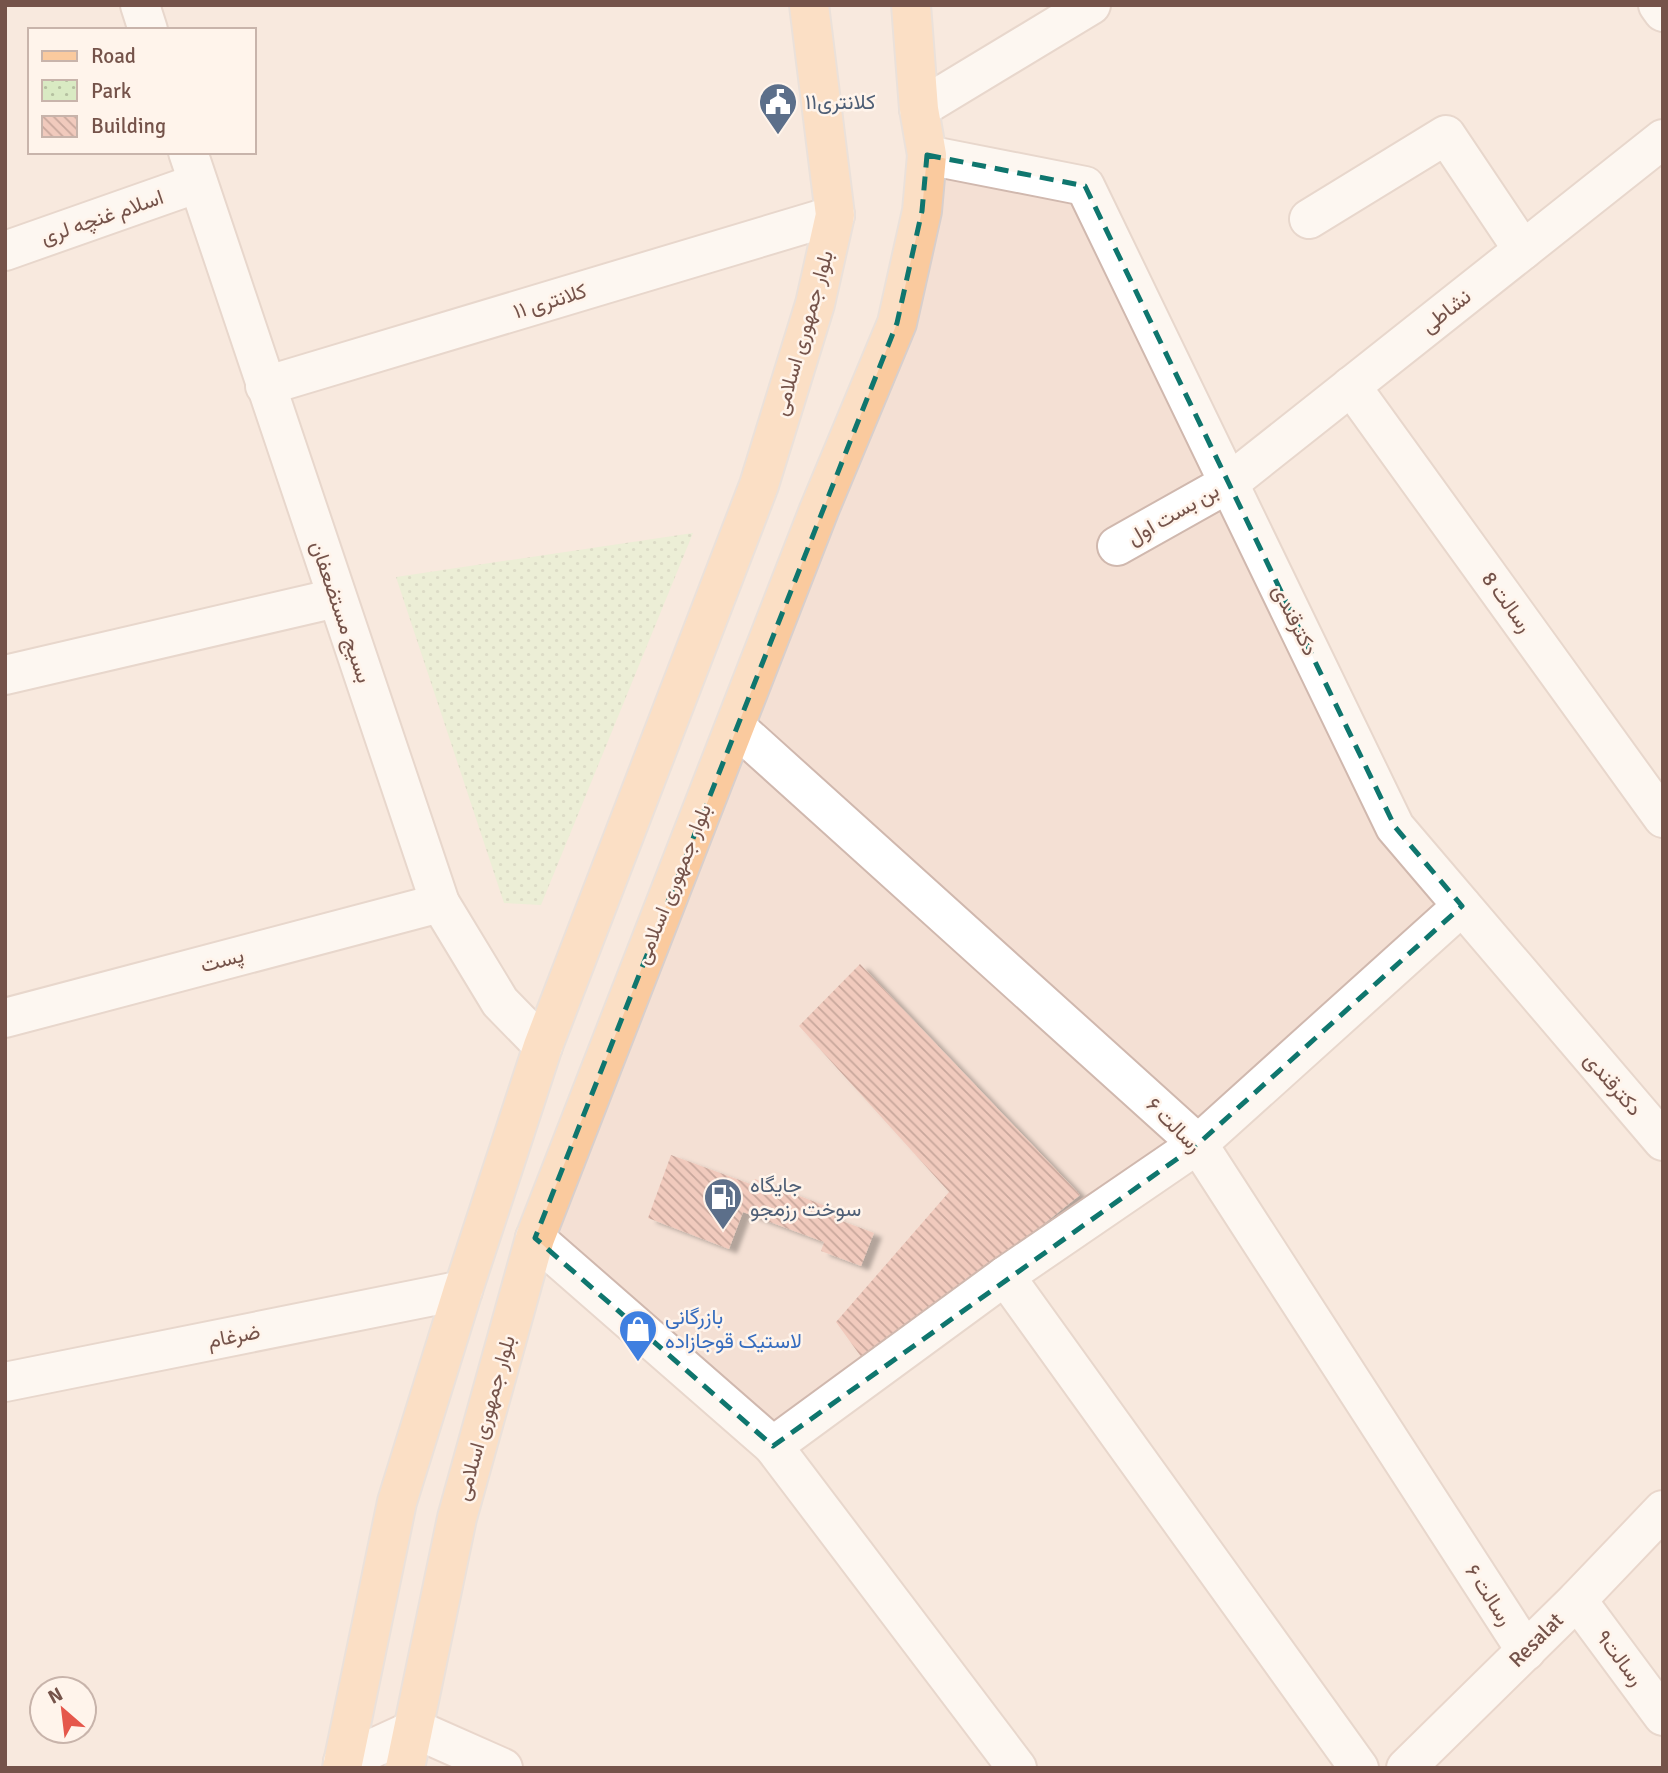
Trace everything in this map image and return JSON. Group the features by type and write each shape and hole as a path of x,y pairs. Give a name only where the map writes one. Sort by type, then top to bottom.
{"main road":[{"name":"بلوار جمهوری اسلامی","path":"345,1766 397,1502 463,1290 543,1046 760,485 815,304 835,215 809,5"},
{"name":"بلوار جمهوری اسلامی","path":"405,1768 457,1518 535,1238 819,510 897,323 922,211 927,155 919,109 911,5"}],"street":[{"path":"140,5 147,28"},
{"path":"919,109 1091,5"},
{"path":"1658,5 1663,12"},
{"path":"1309,219 1446,135 1523,250"},
{"name":"نشاطی","path":"1229,483 1663,139"},
{"name":"دکترقندی","path":"927,155 1085,186 1395,827 1663,1141"},
{"name":"اسلام غنچه لری","path":"5,251 193,168"},
{"name":"بسیج مستضعفان","path":"193,168 335,598 440,903 500,1002 543,1046"},
{"name":"کلانتری ۱۱","path":"265,386 835,215"},
{"name":"رسالت 8","path":"1351,386 1663,818"},
{"name":"بن بست اول","path":"1117,546 1229,483"},
{"path":"5,675 335,598"},
{"name":"رسالت ۶","path":"736,727 1198,1143 1526,1651"},
{"name":"پست","path":"5,1018 440,903"},
{"path":"773,1446 1005,1276 1198,1143 1462,906"},
{"path":"535,1238 773,1446 1017,1768"},
{"path":"1005,1276 1359,1768"},
{"name":"ضرغام","path":"5,1382 463,1290"},
{"name":"Resalat","path":"1406,1768 1577,1600 1663,1510"},
{"name":"رسالت۹","path":"1577,1600 1663,1716"},
{"path":"345,1766 415,1729 503,1768"}],"highlighted area":[{"path":"927,155 1085,186 1395,827 1462,906 1198,1144 773,1446 535,1238 897,323 922,211"}],"shaded area":[{"path":"5,5 1663,5 1663,1768 5,1768"}],"green space":[{"path":"693,533 541,905 504,903 396,577"}],"building":[{"path":"860,964 1080,1195 867,1365 836,1322 949,1192 799,1026"},
{"path":"671,1155 753,1185 755,1179 836,1210 834,1218 874,1233 861,1266 821,1251 824,1242 743,1212 729,1249 648,1218"}],"place":[{"name":"کلانتری۱۱","path":"778,136"},
{"name":"جایگاه سوخت رزمجو","path":"723,1231"},
{"name":"بازرگانی لاستیک قوجازاده","path":"638,1363"}]}
